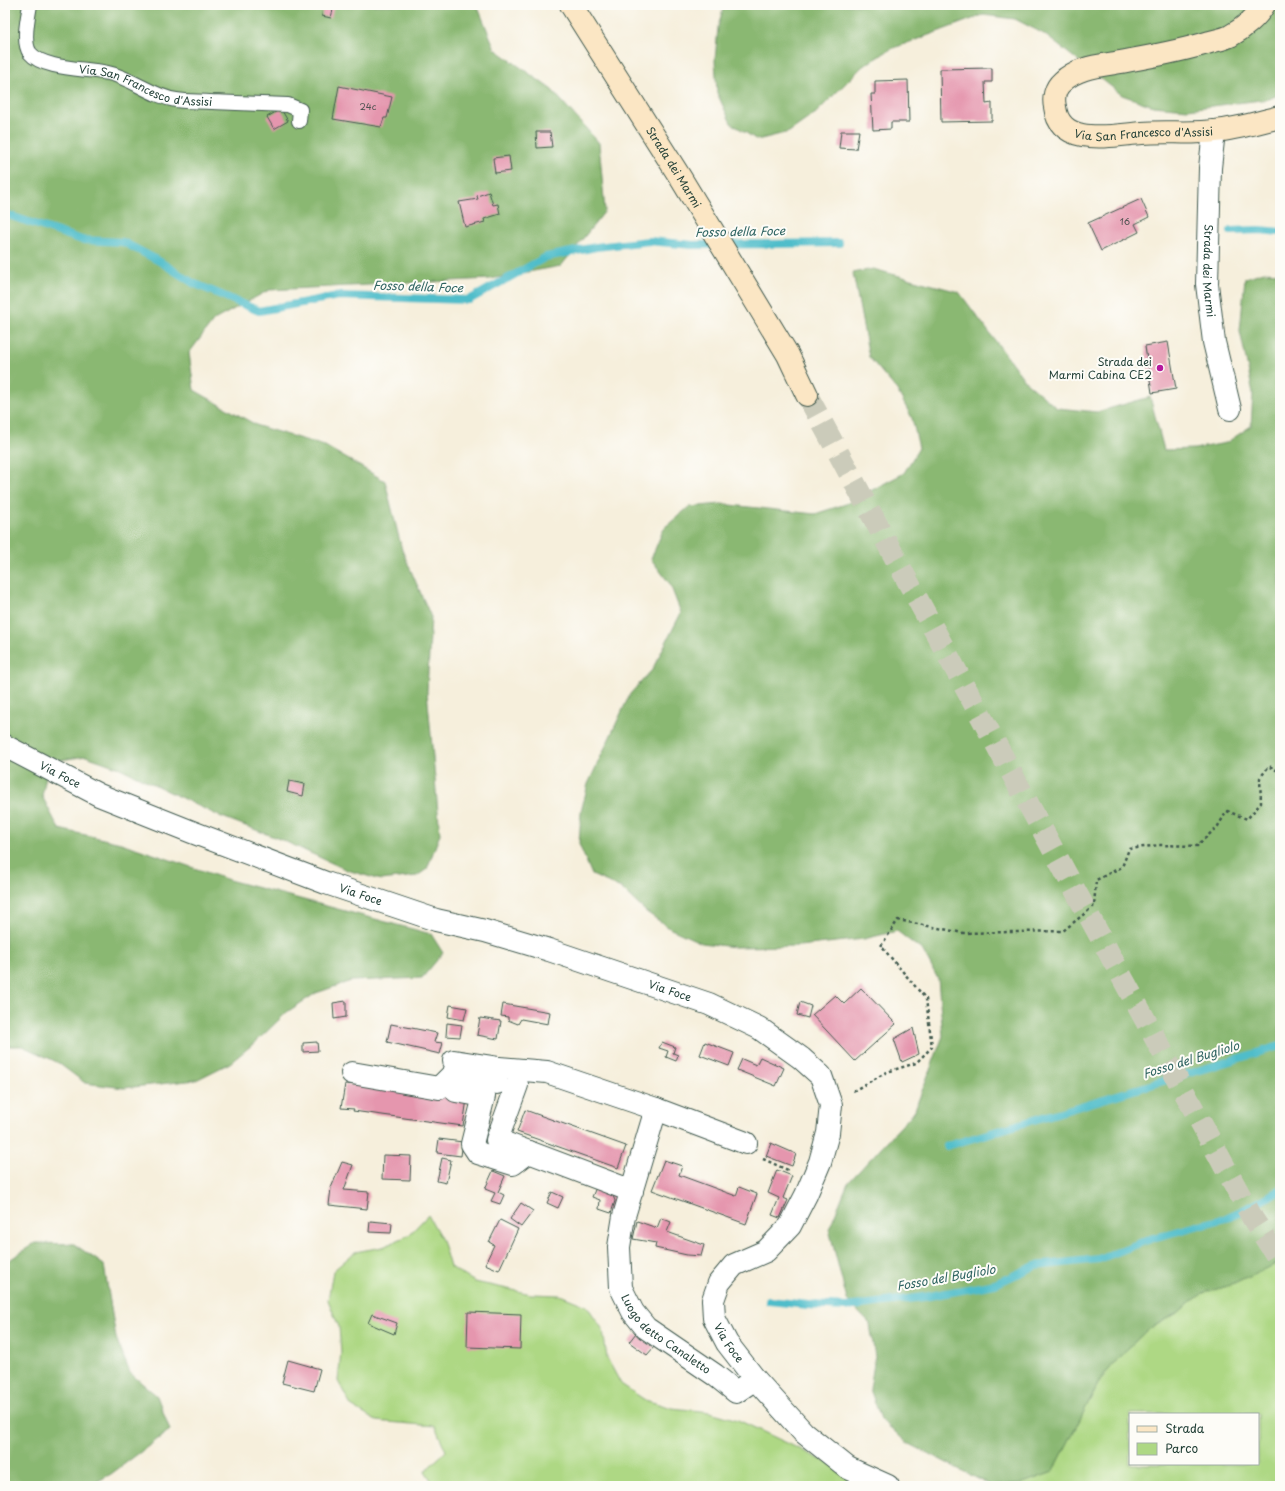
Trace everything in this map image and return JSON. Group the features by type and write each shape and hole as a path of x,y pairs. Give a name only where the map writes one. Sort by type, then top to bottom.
{"main road":[{"name":"Via San Francesco d'Assisi","path":"1264,5 1246,25 1230,36 1190,49 1096,66 1079,71 1063,81 1055,93 1054,105 1056,116 1062,126 1068,131 1087,136 1150,132 1214,131 1280,117"},
{"name":"Strada dei Marmi","path":"578,8 788,355 807,395"}],"street":[{"name":"Strada dei Marmi","path":"1214,131 1210,168 1208,284 1214,342 1230,409"},
{"name":"Via Foce","path":"5,746 99,794 192,832 326,883 436,920 486,931 549,950 709,1004 759,1028 801,1058 821,1076 831,1105 828,1133 820,1162 806,1195 790,1226 766,1251 734,1265 719,1283 713,1300 714,1318 727,1343 755,1379 802,1432 848,1468 888,1486"},
{"path":"454,1061 499,1068 547,1072 656,1109 746,1143"},
{"path":"439,1088 451,1076 518,1085 547,1072"},
{"path":"352,1073 484,1096 472,1144 478,1153 513,1164 529,1152"},
{"path":"518,1085 497,1140 632,1191"},
{"name":"Luogo detto Canaletto","path":"656,1109 624,1216 620,1247 621,1288 633,1312 646,1328 715,1375 736,1392 755,1379"}],"lane":[{"name":"Via San Francesco d'Assisi","path":"30,5 27,44 29,51 40,60 59,66 108,73 126,78 146,89 176,100 288,105 300,110 299,122"}],"path":[{"path":"831,1105 887,1072 916,1063 932,1047 926,999 882,946 898,920 963,933 1063,931 1094,906 1096,880 1122,867 1129,849 1158,845 1197,846 1218,826 1227,811 1247,819 1261,803 1260,778 1269,766 1280,772"},
{"path":"746,1143 758,1157 794,1173"}],"green space":[{"path":"5,5 477,5 495,49 552,90 599,143 605,211 561,266 490,279 269,290 214,320 189,353 194,390 258,426 325,446 385,481 402,550 431,617 427,691 440,834 427,869 417,876 381,880 347,870 282,840 217,815 120,768 86,756 49,762 42,796 59,829 121,843 229,880 431,934 443,953 422,978 351,981 316,993 287,1012 258,1040 230,1063 196,1080 124,1088 85,1083 57,1062 22,1046 5,1046"},
{"path":"724,5 1280,5 1280,94 1269,99 1188,109 1153,106 1122,95 1044,34 1015,19 983,15 891,49 863,66 816,113 789,132 757,140 731,123 717,93 715,60 718,27"},
{"path":"873,269 959,292 1026,382 1057,408 1097,412 1150,397 1164,450 1194,449 1226,443 1251,426 1253,393 1240,331 1245,278 1264,272 1280,273 1280,1262 1234,1284 1203,1293 1177,1313 1146,1331 1122,1354 1100,1380 1053,1472 1023,1483 992,1486 906,1442 881,1419 870,1389 875,1357 870,1324 847,1300 829,1229 848,1183 914,1112 943,1036 938,979 923,951 897,931 864,939 799,946 734,947 702,943 671,929 645,911 621,888 592,875 579,844 581,812 588,784 630,694 652,670 681,613 670,584 651,559 664,528 689,507 721,504 815,514 846,504 904,473 919,448 912,418 897,390 869,357 853,273"},
{"path":"428,1215 442,1240 450,1267 475,1282 531,1294 560,1295 587,1306 603,1330 607,1358 621,1384 645,1400 672,1408 710,1412 738,1420 873,1486 435,1486 425,1471 446,1451 435,1426 376,1421 351,1406 338,1381 341,1352 339,1327 328,1300 333,1271 355,1252 383,1247 409,1235"},
{"path":"35,1243 74,1244 104,1265 116,1338 130,1373 157,1396 170,1430 111,1474 89,1486 5,1486 5,1263"},
{"path":"1280,1262 1280,1486 999,1486 1023,1483 1053,1472 1100,1380 1122,1354 1146,1331 1177,1313 1203,1293 1234,1284"}],"building":[{"path":"323,5 334,5 331,18 322,16"},
{"path":"992,68 992,82 985,82 986,104 992,103 992,121 941,122 940,69"},
{"path":"908,80 909,122 891,122 891,129 873,130 871,94 875,94 875,81"},
{"path":"339,86 392,97 387,118 384,118 381,127 333,119"},
{"path":"281,109 288,121 274,129 267,117"},
{"path":"841,131 859,131 856,149 839,148"},
{"path":"536,132 550,132 552,147 537,148"},
{"path":"509,156 511,171 495,173 493,158"},
{"path":"489,192 493,205 498,204 500,214 484,219 485,222 465,227 459,202 478,199 477,196"},
{"path":"1141,199 1149,217 1135,224 1139,232 1101,251 1088,223"},
{"name":"Strada dei Marmi Cabina CE2","path":"1168,342 1176,389 1152,393 1145,346"},
{"path":"289,781 305,784 303,796 287,792"},
{"path":"861,988 896,1024 855,1061 812,1015 835,995 844,1004"},
{"path":"346,1001 346,1017 334,1019 333,1003"},
{"path":"800,1002 811,1006 808,1018 797,1015"},
{"path":"503,1004 550,1012 548,1024 521,1019 518,1024 508,1020 508,1017 501,1016"},
{"path":"450,1005 467,1008 464,1020 448,1017"},
{"path":"480,1018 501,1021 498,1039 477,1035"},
{"path":"447,1023 462,1025 460,1037 446,1036"},
{"path":"391,1024 437,1033 434,1042 443,1043 440,1054 387,1042"},
{"path":"913,1028 919,1054 902,1062 894,1039"},
{"path":"317,1042 318,1051 303,1052 303,1043"},
{"path":"662,1042 675,1047 673,1053 678,1055 676,1061 666,1057 668,1051 659,1048"},
{"path":"705,1042 734,1053 729,1066 700,1055"},
{"path":"760,1057 784,1068 776,1086 737,1070 742,1059 756,1065"},
{"path":"345,1084 357,1084 467,1099 463,1126 353,1111 354,1109 341,1108"},
{"path":"525,1110 626,1146 618,1168 517,1132"},
{"path":"439,1139 463,1142 461,1156 437,1153"},
{"path":"771,1143 796,1154 792,1166 766,1156"},
{"path":"383,1155 411,1156 410,1180 382,1179"},
{"path":"442,1158 451,1160 446,1183 437,1181"},
{"path":"664,1160 682,1166 679,1175 736,1196 739,1187 757,1194 746,1224 652,1190"},
{"path":"342,1162 353,1165 344,1190 369,1192 367,1209 329,1205 331,1188"},
{"path":"777,1170 792,1176 783,1198 788,1200 780,1218 772,1215 779,1198 768,1193"},
{"path":"493,1171 505,1176 498,1192 504,1195 500,1204 491,1201 495,1193 485,1189"},
{"path":"597,1185 612,1193 615,1201 611,1213 599,1209 600,1200 592,1197"},
{"path":"552,1192 563,1197 558,1208 547,1203"},
{"path":"521,1203 533,1211 521,1227 510,1219"},
{"path":"661,1218 671,1222 667,1232 704,1245 701,1256 687,1255 655,1248 656,1243 633,1239 637,1221 657,1228"},
{"path":"500,1220 518,1229 499,1270 485,1264 494,1245 489,1242"},
{"path":"370,1221 392,1223 391,1233 369,1232"},
{"path":"468,1312 521,1314 520,1349 467,1347"},
{"path":"372,1314 397,1323 394,1334 368,1323"},
{"path":"636,1333 654,1347 647,1355 629,1342"},
{"path":"288,1360 320,1369 314,1391 282,1383"}],"waterway":[{"name":"Fosso della Foce","path":"5,214 82,240 123,242 159,261 193,283 259,311 338,296 469,300 546,257 596,247 649,241 693,245 839,243"},
{"name":"Fosso della Foce","path":"1231,231 1260,230 1280,232"},
{"name":"Fosso del Bugliolo","path":"947,1146 1280,1046"},
{"name":"Fosso del Bugliolo","path":"769,1301 846,1307 924,1297 995,1284 1035,1266 1099,1259 1153,1238 1226,1218 1252,1206 1280,1190"}],"tunnel":[{"path":"807,395 1253,1219 1280,1261"}],"place":[{"name":"Strada dei Marmi Cabina CE2","path":"1160,368"}]}
